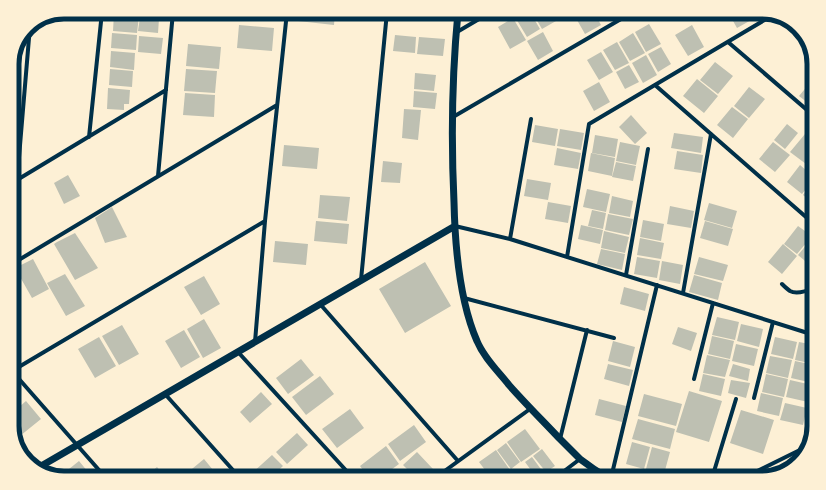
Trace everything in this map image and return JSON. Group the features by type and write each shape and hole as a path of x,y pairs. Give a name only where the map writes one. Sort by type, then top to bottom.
{"street":[{"path":"89,137 101,19"},
{"path":"158,176 172,19"},
{"path":"254,342 285,19"},
{"path":"361,280 386,19"},
{"path":"457,19 452,118 452,175 457,258 464,298 471,324 483,353 530,409 580,459 598,471"},
{"path":"456,32 479,19"},
{"path":"452,118 621,19"},
{"path":"566,257 589,124 766,19"},
{"path":"19,148 29,36"},
{"path":"728,42 807,110"},
{"path":"655,85 807,218"},
{"path":"19,179 166,90"},
{"path":"19,260 277,105"},
{"path":"510,239 531,119"},
{"path":"683,293 711,134"},
{"path":"626,275 648,149"},
{"path":"19,367 265,221"},
{"path":"42,465 455,226 510,239 807,332"},
{"path":"782,284 794,292 807,291"},
{"path":"613,471 657,285"},
{"path":"464,298 614,338"},
{"path":"694,380 713,303"},
{"path":"320,304 458,461"},
{"path":"754,398 773,322"},
{"path":"560,439 587,330"},
{"path":"238,352 347,471"},
{"path":"19,379 100,471"},
{"path":"165,394 234,471"},
{"path":"714,471 736,399"},
{"path":"444,471 530,409"},
{"path":"757,471 800,450"},
{"path":"564,471 580,459"}],"building":[{"path":"71,19 71,21 56,20"},
{"path":"114,19 139,19 137,33 113,31"},
{"path":"140,19 159,19 158,33 138,31"},
{"path":"298,19 334,19 334,25 298,21"},
{"path":"514,19 526,40 510,49 498,27"},
{"path":"516,19 534,19 540,29 527,37"},
{"path":"536,19 555,19 556,21 542,29"},
{"path":"576,19 598,19 601,25 585,34"},
{"path":"732,19 753,19 737,28"},
{"path":"649,24 661,44 646,52 635,32"},
{"path":"239,25 274,28 272,51 237,48"},
{"path":"692,25 704,47 688,56 675,35"},
{"path":"543,32 553,51 538,60 527,41"},
{"path":"112,33 137,35 136,50 111,48"},
{"path":"633,33 645,53 630,61 619,42"},
{"path":"395,35 416,37 415,53 393,51"},
{"path":"139,36 163,38 161,54 138,52"},
{"path":"419,37 445,39 443,56 417,54"},
{"path":"617,42 629,63 615,70 603,50"},
{"path":"188,44 221,47 219,69 186,66"},
{"path":"661,47 671,64 658,72 648,54"},
{"path":"111,51 135,53 134,70 110,67"},
{"path":"601,52 613,72 599,80 587,60"},
{"path":"646,55 657,75 643,83 632,63"},
{"path":"715,62 733,76 718,94 700,80"},
{"path":"629,65 639,82 625,89 616,72"},
{"path":"110,69 133,71 132,87 109,85"},
{"path":"186,69 217,71 215,93 184,91"},
{"path":"415,73 436,75 434,91 414,89"},
{"path":"697,79 718,96 704,113 683,96"},
{"path":"599,82 610,102 594,111 583,91"},
{"path":"807,86 807,102 799,96"},
{"path":"749,87 765,99 749,118 734,106"},
{"path":"108,88 130,90 129,104 124,104 124,110 107,109"},
{"path":"414,91 437,93 435,109 413,107"},
{"path":"185,93 215,95 214,117 183,115"},
{"path":"732,107 748,119 733,138 717,125"},
{"path":"404,109 421,110 418,140 402,138"},
{"path":"631,115 647,133 635,144 619,127"},
{"path":"787,124 798,133 785,149 774,140"},
{"path":"535,125 558,129 555,146 532,142"},
{"path":"560,129 584,133 581,150 557,146"},
{"path":"674,133 703,137 701,153 671,148"},
{"path":"805,134 807,136 806,164 790,152"},
{"path":"595,135 618,139 615,157 592,153"},
{"path":"620,142 640,146 636,165 616,161"},
{"path":"773,142 790,155 775,172 759,159"},
{"path":"284,145 319,148 317,169 282,166"},
{"path":"557,148 581,153 578,169 554,165"},
{"path":"677,151 703,155 701,173 674,169"},
{"path":"591,153 615,158 612,176 588,171"},
{"path":"383,161 402,163 400,183 381,182"},
{"path":"616,162 636,166 633,181 612,177"},
{"path":"800,165 807,171 807,188 802,194 787,182"},
{"path":"68,175 80,196 64,204 54,183"},
{"path":"527,179 551,183 548,200 524,196"},
{"path":"587,189 610,194 606,212 583,207"},
{"path":"807,190 807,198 803,195"},
{"path":"320,195 350,197 347,221 318,218"},
{"path":"612,196 633,201 630,217 609,213"},
{"path":"548,202 571,206 568,223 545,219"},
{"path":"709,203 737,211 732,228 704,220"},
{"path":"670,206 694,211 691,228 667,224"},
{"path":"112,207 127,237 105,243 95,218"},
{"path":"592,210 606,213 603,229 588,226"},
{"path":"608,214 633,219 629,235 605,230"},
{"path":"643,220 664,224 661,241 640,237"},
{"path":"316,221 349,224 347,244 314,241"},
{"path":"705,221 733,229 728,246 700,238"},
{"path":"581,225 603,230 600,244 578,239"},
{"path":"798,226 807,232 807,242 797,254 784,244"},
{"path":"604,231 629,237 625,253 601,248"},
{"path":"75,233 98,268 75,280 54,244"},
{"path":"640,238 664,243 661,259 637,255"},
{"path":"275,241 308,244 306,265 273,262"},
{"path":"783,244 797,256 782,274 768,262"},
{"path":"807,244 807,263 798,255"},
{"path":"601,249 625,254 622,270 597,264"},
{"path":"637,257 660,261 657,278 634,274"},
{"path":"699,257 728,265 723,281 694,274"},
{"path":"33,259 49,289 32,298 19,275 19,266"},
{"path":"662,261 683,265 680,284 659,280"},
{"path":"425,262 451,306 405,333 379,289"},
{"path":"65,274 85,306 66,316 47,283"},
{"path":"694,275 722,283 718,300 689,292"},
{"path":"204,276 220,304 201,315 184,287"},
{"path":"624,287 649,294 645,311 620,304"},
{"path":"717,317 739,322 735,340 712,335"},
{"path":"204,319 221,348 203,358 187,329"},
{"path":"741,324 763,329 759,347 737,341"},
{"path":"122,325 139,354 119,365 102,336"},
{"path":"678,327 697,333 691,351 672,344"},
{"path":"184,330 200,357 181,368 165,341"},
{"path":"712,336 734,341 730,359 708,354"},
{"path":"99,337 116,366 95,378 78,349"},
{"path":"775,337 797,342 793,359 771,354"},
{"path":"613,341 635,347 630,367 608,361"},
{"path":"799,342 807,344 807,363 795,360"},
{"path":"736,344 758,349 754,366 732,361"},
{"path":"707,355 730,360 725,377 703,373"},
{"path":"770,356 792,360 788,378 766,373"},
{"path":"301,359 314,375 288,394 276,378"},
{"path":"795,361 807,364 807,382 791,378"},
{"path":"608,364 633,370 629,386 604,379"},
{"path":"733,364 750,369 748,381 729,376"},
{"path":"703,374 725,379 721,396 699,391"},
{"path":"766,374 788,379 784,397 762,392"},
{"path":"320,376 334,394 306,415 292,397"},
{"path":"731,380 750,383 746,398 728,393"},
{"path":"790,380 807,384 807,402 786,397"},
{"path":"689,391 722,401 709,442 676,432"},
{"path":"261,392 272,404 250,423 240,412"},
{"path":"761,393 783,398 779,416 757,411"},
{"path":"644,394 682,404 676,426 638,416"},
{"path":"599,399 626,406 622,422 595,415"},
{"path":"26,401 41,419 21,435 19,429 19,407"},
{"path":"785,403 807,408 803,425 780,420"},
{"path":"350,409 364,428 337,448 322,429"},
{"path":"741,410 774,420 763,454 730,443"},
{"path":"638,419 675,429 670,449 632,439"},
{"path":"414,425 426,442 400,461 388,444"},
{"path":"525,429 540,449 521,462 507,442"},
{"path":"297,433 308,445 287,464 276,452"},
{"path":"632,442 650,447 644,469 626,464"},
{"path":"506,443 520,462 511,469 497,450"},
{"path":"386,446 399,464 390,471 364,471 360,466"},
{"path":"652,447 670,452 665,471 653,471 646,469"},
{"path":"542,449 555,466 545,471 533,456"},
{"path":"496,450 510,470 486,471 479,462"},
{"path":"417,452 433,469 431,471 409,471 403,465"},
{"path":"272,455 283,466 278,471 254,471"},
{"path":"532,457 542,471 532,471 525,462"},
{"path":"204,459 214,471 189,471"},
{"path":"79,461 87,471 66,471"},
{"path":"157,467 160,471 152,471"}]}
